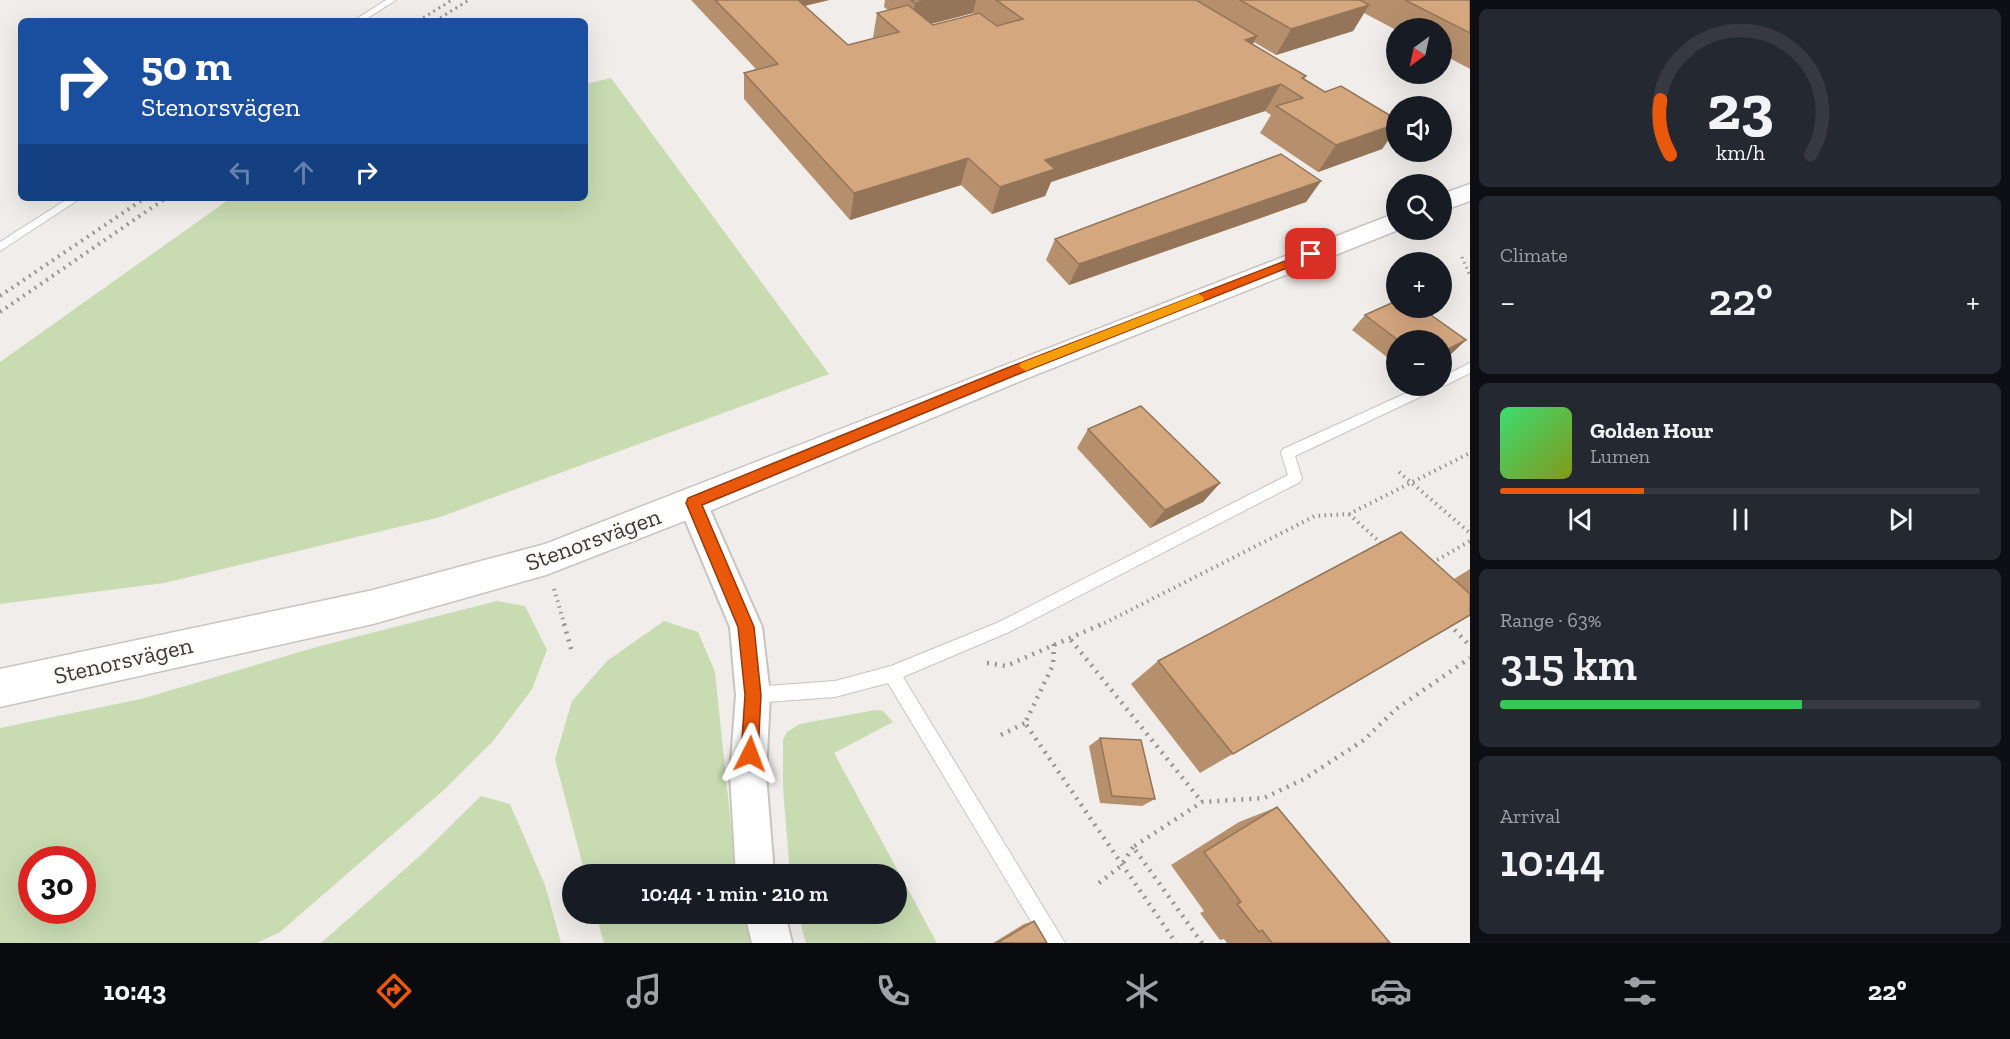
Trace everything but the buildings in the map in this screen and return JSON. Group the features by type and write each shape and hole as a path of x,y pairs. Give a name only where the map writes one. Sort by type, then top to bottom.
{"street":[{"path":"1452,199 1470,192"},
{"name":"Stenorsvägen","path":"0,688 373,607 546,559 693,503 1012,372 1386,225"},
{"path":"693,503 746,627 753,695 748,774 754,864"},
{"path":"767,924 772,943"}],"lane":[{"path":"362,18 392,0"},
{"path":"0,247 71,201"},
{"path":"1452,377 1470,368"},
{"path":"753,695 835,689 892,674 1004,627 1295,478 1288,453 1411,396"},
{"path":"892,674 1055,943"}],"path":[{"path":"1462,257 1470,276"},
{"path":"975,662 1006,666 1054,644 1071,640 1315,516 1349,514 1470,453"},
{"path":"1399,472 1470,533"},
{"path":"1349,514 1390,551"},
{"path":"1424,568 1470,541"},
{"path":"546,559 572,652"},
{"path":"1441,616 1470,646"},
{"path":"1071,640 1202,802"},
{"path":"1001,735 1025,723 1053,665 1054,644"},
{"path":"1099,883 1121,866 1132,847 1202,802 1264,798 1304,779 1364,740 1396,709 1470,658"},
{"path":"1025,723 1176,943"},
{"path":"1132,847 1202,943"}],"green space":[{"path":"611,78 829,374 440,517 164,583 0,604 0,362 227,201 588,201 588,83"},
{"path":"497,601 525,606 547,650 532,689 493,741 445,789 280,932 257,943 0,943 0,728 141,699 320,646"},
{"path":"664,621 698,632 715,672 735,864 582,864 555,759 572,701 607,661"},
{"path":"875,710 883,711 893,722 834,753 894,864 789,864 783,788 783,740 787,732 800,724"},
{"path":"481,796 510,804 545,885 561,943 321,943 422,854"},
{"path":"907,888 937,943 806,943 801,924 907,924"},
{"path":"599,924 747,924 752,943 604,943"}],"railway":[{"path":"423,18 452,0"},
{"path":"440,18 469,0"},
{"path":"0,296 141,201"},
{"path":"0,312 162,201"}],"slow traffic":[{"path":"1026,366 1199,298"}],"route":[{"path":"750,754 753,695 746,627 693,503 1012,372 1311,254"}]}
